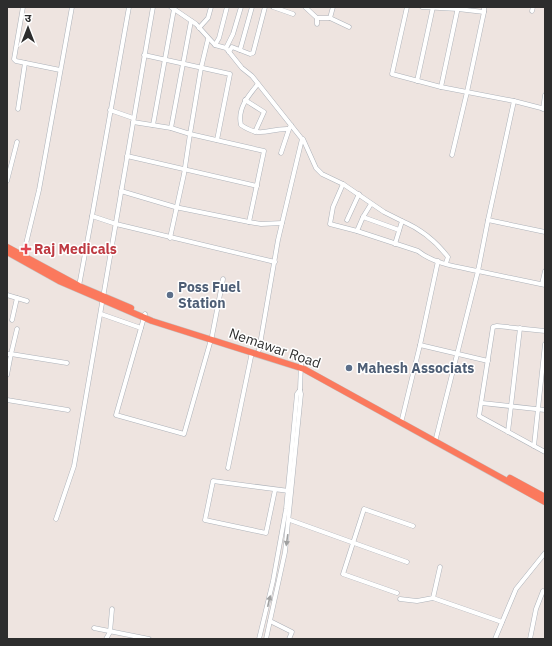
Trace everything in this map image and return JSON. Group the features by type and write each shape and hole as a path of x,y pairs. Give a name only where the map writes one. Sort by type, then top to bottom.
{"highway":[{"name":"Nemawar Road","path":"7,247 23,256 33,264 104,299 144,316 252,352 301,366 545,502"},
{"name":"Nemawar Road","path":"7,252 104,299"},
{"name":"Nemawar Road","path":"212,338 259,350 322,374 545,497"}],"street":[{"path":"23,7 13,58 16,61 60,70"},
{"path":"23,256 39,190 72,7"},
{"path":"79,286 129,7"},
{"path":"56,519 74,466 104,299 153,7"},
{"path":"199,28 208,18 211,7"},
{"path":"215,46 227,7"},
{"path":"228,50 241,7"},
{"path":"240,50 252,7"},
{"path":"228,50 232,47 253,53 265,7"},
{"path":"273,7 292,14"},
{"path":"305,7 317,18 330,18 348,27"},
{"path":"330,18 333,7"},
{"path":"407,7 392,74 417,82 514,101 544,109 545,95"},
{"path":"422,7 458,8 484,12"},
{"path":"452,155 467,92 484,7"},
{"path":"153,125 173,8 192,21 215,46 228,50 258,84 290,127 302,139 317,171 344,184 371,204 428,235 448,257 446,264"},
{"path":"417,82 433,8"},
{"path":"441,87 458,8"},
{"path":"317,18 317,24"},
{"path":"171,128 192,21"},
{"path":"170,238 175,206 184,168 201,68 208,39"},
{"path":"144,55 230,74 217,140"},
{"path":"18,109 25,63"},
{"path":"258,84 245,100 240,124 256,132 264,134 280,128 290,127"},
{"path":"245,100 264,112 256,132"},
{"path":"436,438 478,271 514,101"},
{"path":"110,110 133,120 264,151 249,222"},
{"path":"281,153 290,127"},
{"path":"259,350 282,223 302,139"},
{"path":"7,181 17,142"},
{"path":"127,156 257,186"},
{"path":"344,184 333,207 329,223 418,251 424,256 446,264 544,284 545,272"},
{"path":"121,191 175,206 249,222 261,224 282,223"},
{"path":"346,220 359,194"},
{"path":"357,231 371,204"},
{"path":"92,216 170,238 275,262"},
{"path":"364,217 399,230"},
{"path":"488,220 545,232"},
{"path":"395,244 402,221"},
{"path":"402,419 438,261"},
{"path":"144,316 116,415 184,434 212,338 223,279"},
{"path":"7,295 26,301"},
{"path":"12,320 17,298"},
{"path":"101,314 141,328"},
{"path":"545,330 493,327 480,418 545,452"},
{"path":"508,432 520,328"},
{"path":"7,375 9,354 17,329"},
{"path":"534,446 543,376 545,344"},
{"path":"420,345 488,361"},
{"path":"228,468 252,352"},
{"path":"9,354 67,362"},
{"path":"266,639 285,552 290,520 290,491 297,394 300,390 301,366"},
{"path":"7,400 68,410"},
{"path":"482,403 545,410"},
{"path":"275,490 266,533 205,520 213,480 290,491"},
{"path":"260,639 274,576 290,491"},
{"path":"397,592 343,574 352,542 364,509 413,526"},
{"path":"290,520 407,562"},
{"path":"495,639 516,589 545,553"},
{"path":"433,598 440,567"},
{"path":"530,639 536,610 543,591 545,592"},
{"path":"400,599 417,601 433,598 502,622"},
{"path":"106,639 110,632 112,609"},
{"path":"270,621 292,632 289,639"},
{"path":"94,628 110,632 126,633 149,639"},
{"path":"126,633 126,639"}],"place":[{"name":"Raj Medicals","path":"26,249"},
{"name":"Poss Fuel Station","path":"170,295"},
{"name":"Mahesh Associats","path":"349,368"}]}
